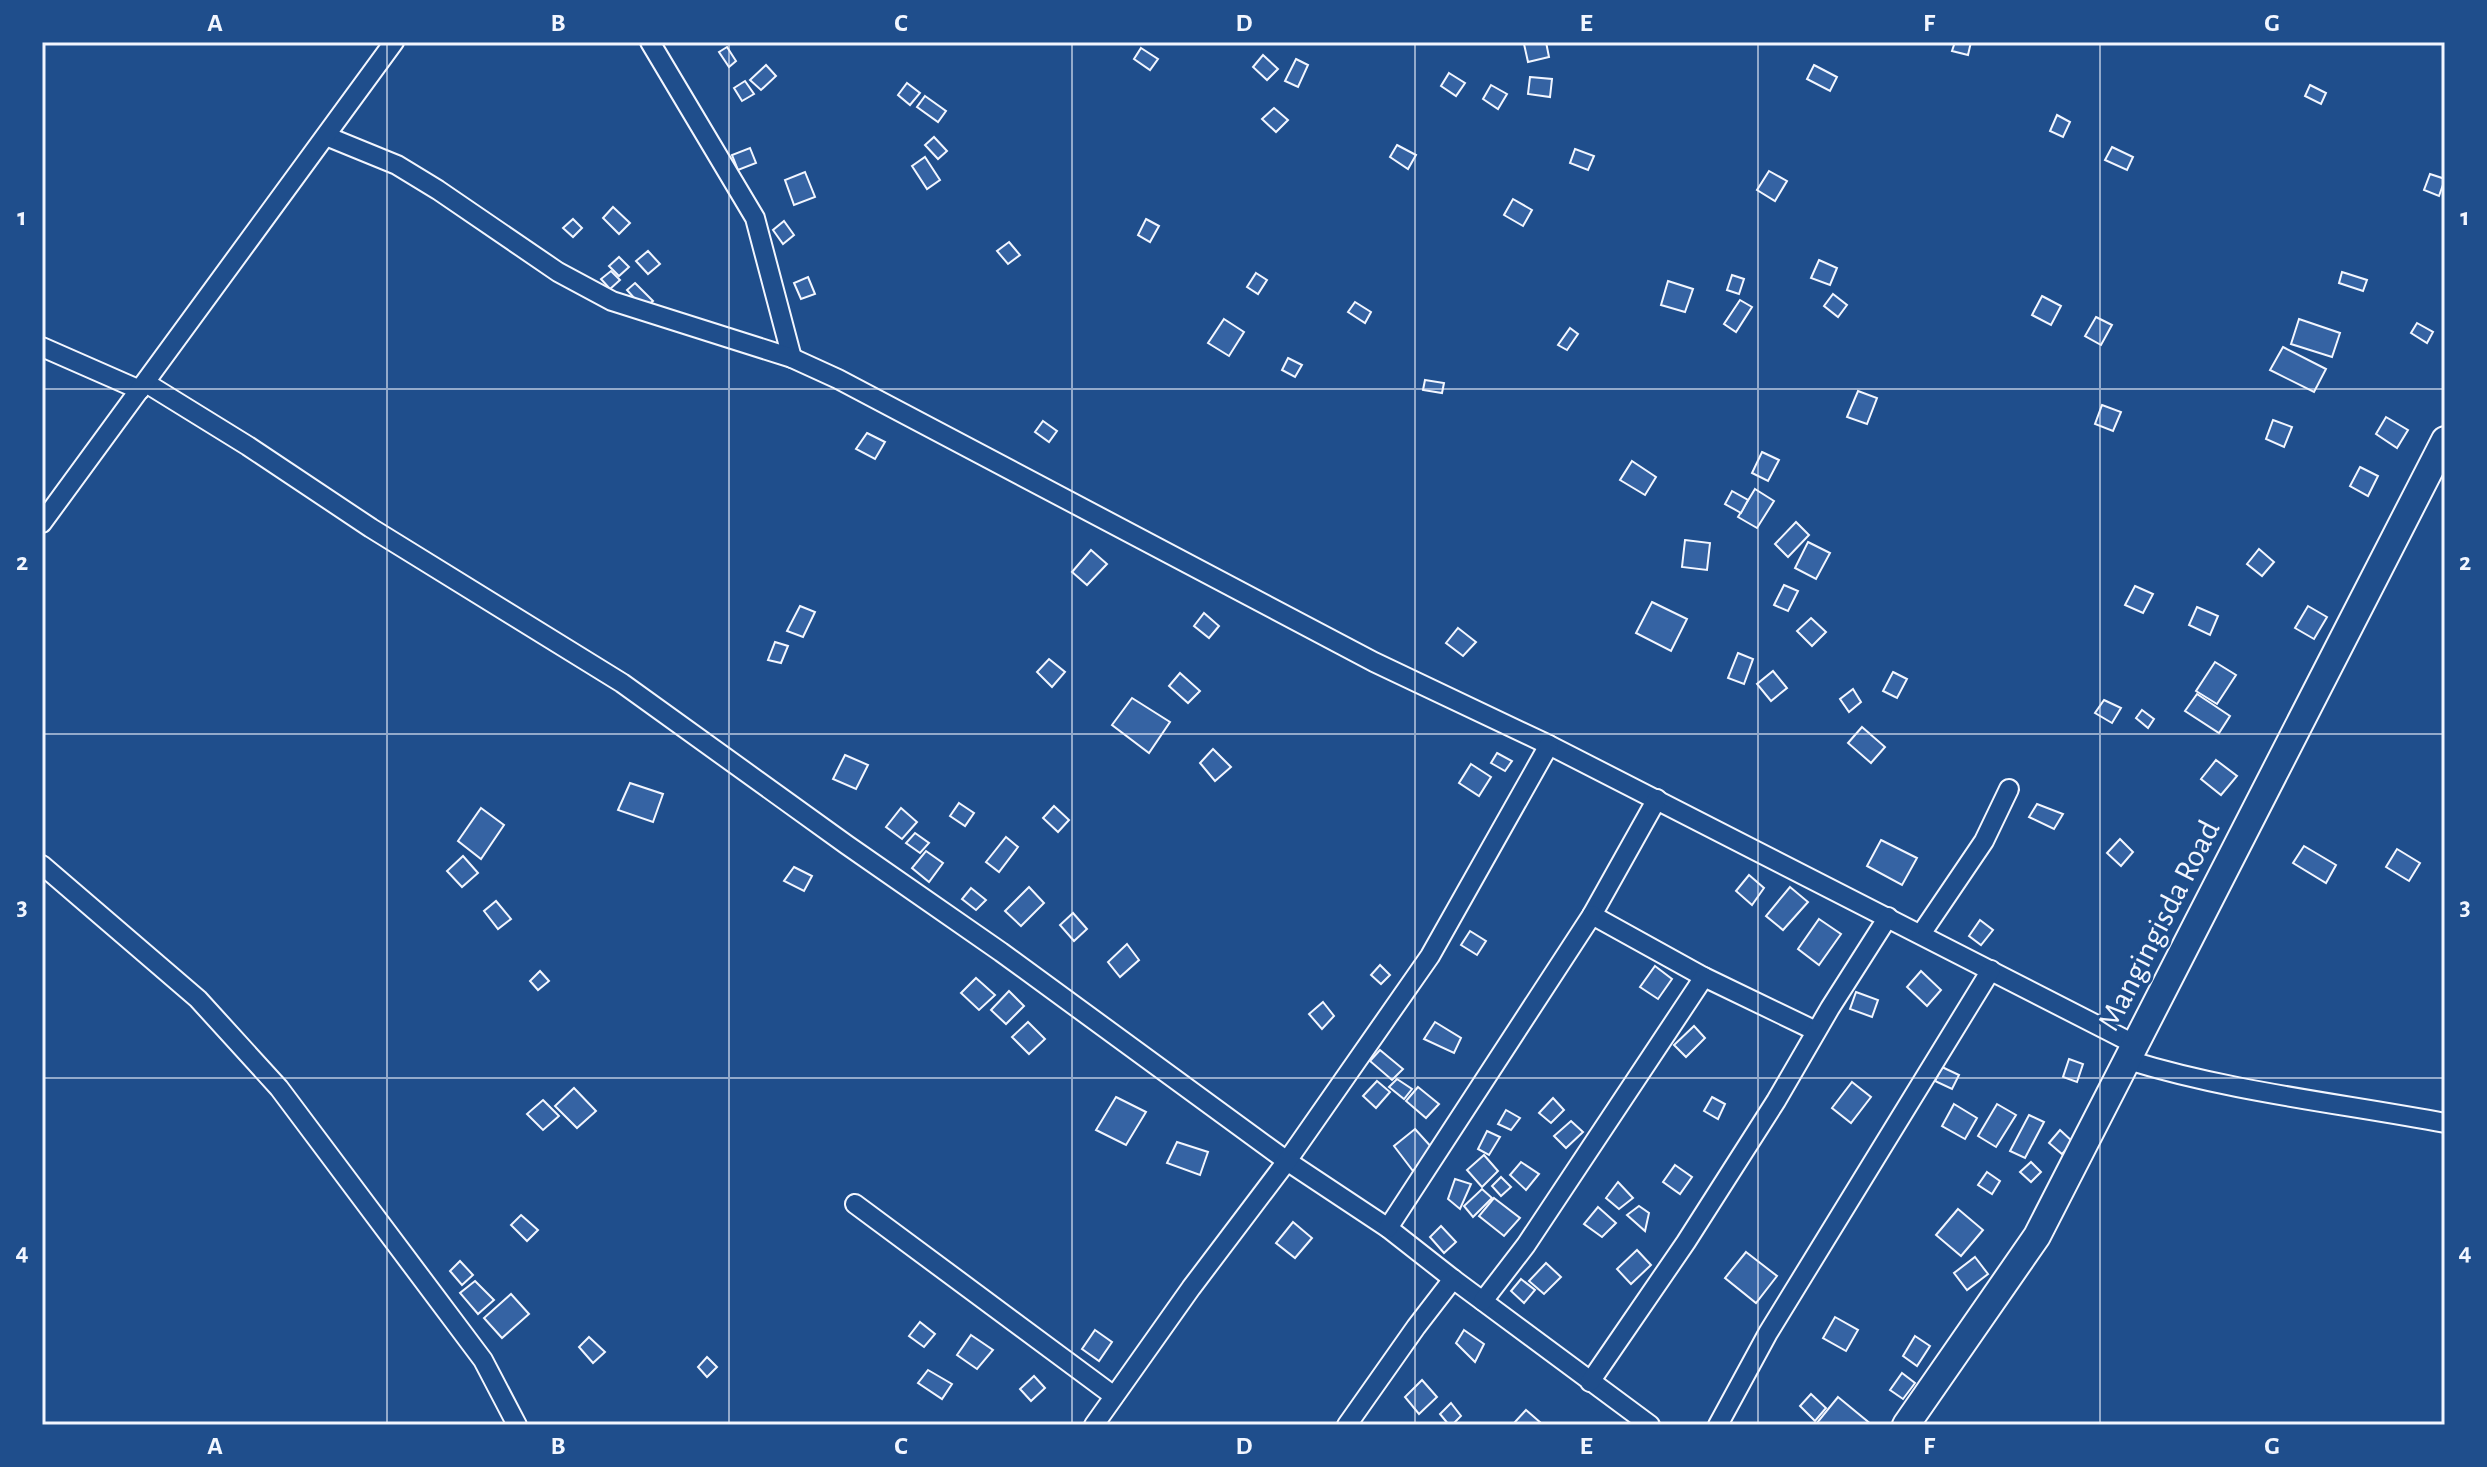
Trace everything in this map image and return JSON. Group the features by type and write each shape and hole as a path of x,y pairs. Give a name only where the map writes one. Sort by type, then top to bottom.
{"street":[{"path":"42,523 394,42"},
{"path":"650,42 755,218 792,358"},
{"path":"326,136 397,165 558,272 612,301 792,358 838,379 1374,662 1549,745 1991,970 2174,1074 2445,1123"},
{"path":"42,347 143,386 248,446 371,528 622,683 1001,952 1287,1161 1388,1228 1590,1382 1628,1418 1650,1425"},
{"name":"Mangingisda Road","path":"1906,1425 2037,1236 2445,440"},
{"path":"1094,1425 1191,1288 1287,1161 1430,956 1549,745"},
{"path":"1921,934 1984,841 2009,789"},
{"path":"1388,1228 1592,915 1657,799"},
{"path":"42,865 198,999 279,1088 483,1360 517,1425"},
{"path":"1592,915 1704,977 1816,1031"},
{"path":"1590,1382 1686,1242 1888,917"},
{"path":"1718,1425 1768,1333 1991,970"},
{"path":"1483,1301 1526,1245 1704,977"},
{"path":"855,1204 1114,1396"},
{"path":"1347,1425 1453,1279"}],"building":[{"path":"1546,42 1549,57 1528,62 1524,44"},
{"path":"1955,42 1971,42 1968,55 1952,51"},
{"path":"727,47 736,61 729,67 719,52"},
{"path":"1141,48 1158,59 1150,70 1134,59"},
{"path":"1263,55 1278,69 1267,80 1253,67"},
{"path":"1296,59 1308,65 1298,87 1285,81"},
{"path":"766,65 776,76 761,90 750,80"},
{"path":"1814,65 1837,77 1830,91 1807,79"},
{"path":"1449,73 1465,83 1456,96 1441,86"},
{"path":"1530,77 1552,79 1550,97 1528,94"},
{"path":"745,81 754,94 742,101 734,88"},
{"path":"907,83 920,93 910,105 898,95"},
{"path":"1491,85 1507,94 1498,109 1483,99"},
{"path":"2310,85 2326,93 2321,104 2305,96"},
{"path":"925,96 946,111 938,122 917,107"},
{"path":"1274,108 1288,120 1276,132 1262,119"},
{"path":"2057,115 2070,122 2063,137 2050,131"},
{"path":"934,137 947,151 938,159 925,145"},
{"path":"1397,145 1416,155 1408,169 1390,157"},
{"path":"2112,147 2133,157 2127,170 2105,160"},
{"path":"750,148 756,163 738,170 732,155"},
{"path":"1575,149 1594,156 1588,170 1570,163"},
{"path":"925,157 940,180 927,189 912,166"},
{"path":"1769,171 1787,181 1775,201 1757,190"},
{"path":"805,172 815,197 794,205 785,180"},
{"path":"2430,174 2445,179 2439,196 2424,190"},
{"path":"1513,199 1532,210 1523,226 1504,215"},
{"path":"613,207 630,223 619,234 603,218"},
{"path":"573,219 582,228 573,237 563,228"},
{"path":"1146,219 1159,226 1150,242 1138,235"},
{"path":"784,221 794,235 783,244 773,230"},
{"path":"1009,242 1020,255 1008,264 997,251"},
{"path":"648,251 660,264 648,274 636,261"},
{"path":"619,257 629,267 619,276 609,266"},
{"path":"1819,260 1837,268 1830,285 1811,278"},
{"path":"611,271 620,280 610,289 601,279"},
{"path":"2342,272 2367,280 2363,291 2339,283"},
{"path":"1256,273 1267,280 1258,294 1247,287"},
{"path":"1732,275 1744,279 1739,294 1727,290"},
{"path":"808,277 815,294 801,299 794,283"},
{"path":"1668,281 1693,289 1685,312 1661,305"},
{"path":"635,283 653,301 644,309 627,290"},
{"path":"1833,294 1847,305 1838,317 1824,306"},
{"path":"2042,296 2061,306 2051,325 2032,315"},
{"path":"1740,300 1752,307 1736,332 1724,324"},
{"path":"1355,302 1371,312 1365,323 1348,312"},
{"path":"2096,317 2112,325 2101,345 2085,336"},
{"path":"1224,319 1244,332 1229,356 1208,343"},
{"path":"2299,319 2340,333 2332,357 2291,344"},
{"path":"2417,323 2433,332 2427,343 2411,333"},
{"path":"1570,328 1578,334 1567,350 1558,345"},
{"path":"2283,347 2326,369 2314,392 2270,370"},
{"path":"1288,358 1302,365 1295,377 1282,370"},
{"path":"1425,380 1444,383 1442,393 1423,390"},
{"path":"1858,391 1877,398 1867,424 1847,417"},
{"path":"2102,405 2121,412 2113,431 2095,424"},
{"path":"2386,417 2408,430 2397,448 2376,434"},
{"path":"2273,420 2292,427 2284,447 2266,439"},
{"path":"1043,421 1057,431 1049,442 1035,432"},
{"path":"867,433 885,442 875,459 856,449"},
{"path":"1762,452 1779,460 1768,481 1752,473"},
{"path":"1632,461 1656,477 1645,495 1620,480"},
{"path":"2360,467 2378,476 2368,496 2350,486"},
{"path":"1755,489 1774,501 1757,528 1738,517"},
{"path":"1732,491 1748,500 1741,513 1725,504"},
{"path":"1796,522 1809,535 1788,557 1775,544"},
{"path":"1685,540 1710,543 1707,570 1682,567"},
{"path":"1808,542 1830,553 1816,579 1795,568"},
{"path":"2259,549 2274,562 2262,576 2247,564"},
{"path":"1091,550 1107,564 1087,585 1072,572"},
{"path":"1784,585 1798,591 1788,611 1774,605"},
{"path":"2135,586 2153,594 2143,613 2125,605"},
{"path":"1652,602 1687,619 1671,651 1636,633"},
{"path":"800,606 815,612 803,637 787,631"},
{"path":"2308,606 2327,617 2314,639 2295,628"},
{"path":"2197,607 2218,616 2210,635 2189,625"},
{"path":"1204,613 1219,626 1209,638 1194,626"},
{"path":"1811,618 1826,632 1812,646 1797,631"},
{"path":"1458,628 1476,642 1463,656 1446,643"},
{"path":"775,642 788,646 781,663 768,660"},
{"path":"1738,653 1753,659 1744,684 1728,678"},
{"path":"1049,659 1065,672 1052,687 1037,672"},
{"path":"2215,662 2236,675 2217,704 2196,691"},
{"path":"1773,671 1787,688 1771,701 1757,684"},
{"path":"1893,672 1907,679 1897,698 1883,691"},
{"path":"1180,673 1200,691 1188,703 1169,686"},
{"path":"1853,689 1861,702 1849,712 1840,699"},
{"path":"2197,694 2230,716 2219,733 2185,711"},
{"path":"1132,698 1170,722 1149,753 1112,725"},
{"path":"2104,700 2121,708 2112,723 2095,713"},
{"path":"2142,710 2154,719 2148,728 2136,718"},
{"path":"1862,727 1885,747 1871,763 1848,743"},
{"path":"1213,749 1231,767 1215,781 1200,763"},
{"path":"1497,753 1512,761 1505,771 1491,763"},
{"path":"845,755 868,765 856,789 833,779"},
{"path":"2216,760 2237,776 2221,795 2201,779"},
{"path":"1471,764 1491,777 1479,796 1459,783"},
{"path":"630,783 663,794 653,822 618,810"},
{"path":"959,803 974,813 965,826 950,816"},
{"path":"2037,804 2063,814 2054,829 2029,817"},
{"path":"1054,806 1069,820 1058,832 1043,818"},
{"path":"481,808 504,825 481,859 458,841"},
{"path":"901,808 917,822 902,839 886,827"},
{"path":"915,833 929,843 920,853 906,843"},
{"path":"1006,837 1018,847 999,872 986,862"},
{"path":"2120,839 2133,852 2121,866 2107,853"},
{"path":"1881,840 1917,858 1902,885 1867,866"},
{"path":"2304,846 2336,865 2326,883 2293,863"},
{"path":"2397,849 2420,863 2409,881 2386,867"},
{"path":"926,851 943,863 929,882 912,868"},
{"path":"463,856 478,873 462,887 447,871"},
{"path":"794,867 812,876 804,891 784,881"},
{"path":"1749,875 1764,888 1752,905 1736,891"},
{"path":"1029,887 1044,903 1021,926 1005,911"},
{"path":"1790,887 1808,902 1783,930 1766,916"},
{"path":"971,888 986,900 976,910 962,899"},
{"path":"496,901 511,919 498,929 484,911"},
{"path":"1073,913 1087,929 1074,941 1060,925"},
{"path":"1819,919 1841,934 1819,965 1798,949"},
{"path":"1980,920 1993,930 1981,945 1969,936"},
{"path":"1470,931 1486,941 1477,955 1461,945"},
{"path":"1127,944 1139,960 1120,977 1108,962"},
{"path":"1380,965 1390,975 1381,984 1371,975"},
{"path":"1655,966 1672,979 1658,999 1640,987"},
{"path":"540,971 549,981 538,990 530,981"},
{"path":"1921,971 1941,990 1927,1006 1907,987"},
{"path":"976,978 995,995 979,1010 961,993"},
{"path":"1009,991 1024,1006 1006,1024 991,1010"},
{"path":"1856,992 1878,1000 1872,1017 1850,1009"},
{"path":"1323,1002 1334,1016 1322,1029 1309,1014"},
{"path":"1028,1022 1045,1039 1029,1054 1012,1037"},
{"path":"1435,1022 1461,1038 1454,1053 1424,1039"},
{"path":"1694,1026 1705,1038 1686,1057 1674,1045"},
{"path":"1380,1050 1403,1069 1392,1080 1370,1061"},
{"path":"2069,1059 2083,1064 2077,1082 2063,1077"},
{"path":"1942,1067 1959,1075 1952,1089 1935,1081"},
{"path":"1397,1079 1412,1089 1404,1099 1389,1087"},
{"path":"1377,1081 1390,1092 1376,1108 1363,1096"},
{"path":"1852,1082 1871,1097 1851,1123 1832,1108"},
{"path":"1418,1087 1439,1104 1426,1118 1406,1101"},
{"path":"574,1088 596,1111 577,1128 555,1106"},
{"path":"1116,1097 1146,1112 1126,1145 1096,1130"},
{"path":"1712,1097 1725,1104 1718,1119 1704,1111"},
{"path":"1553,1098 1564,1110 1551,1123 1539,1113"},
{"path":"543,1100 559,1116 543,1130 527,1114"},
{"path":"1954,1104 1977,1118 1965,1139 1942,1126"},
{"path":"1997,1104 2016,1115 1996,1147 1978,1136"},
{"path":"1506,1110 1520,1118 1511,1130 1498,1124"},
{"path":"2029,1115 2044,1122 2025,1158 2010,1151"},
{"path":"1571,1121 1583,1132 1566,1148 1554,1136"},
{"path":"1415,1129 1434,1150 1413,1171 1394,1146"},
{"path":"2060,1130 2073,1142 2062,1154 2049,1143"},
{"path":"1487,1131 1500,1137 1489,1155 1478,1149"},
{"path":"1177,1142 1208,1152 1200,1175 1167,1163"},
{"path":"1484,1155 1498,1171 1482,1187 1467,1170"},
{"path":"1521,1162 1539,1174 1526,1190 1510,1175"},
{"path":"2031,1162 2041,1172 2031,1182 2020,1172"},
{"path":"1675,1165 1692,1177 1680,1194 1663,1182"},
{"path":"1987,1172 2000,1181 1992,1194 1978,1185"},
{"path":"1501,1177 1511,1187 1501,1196 1492,1186"},
{"path":"1455,1179 1471,1184 1460,1209 1448,1199"},
{"path":"1618,1182 1633,1198 1619,1209 1606,1198"},
{"path":"1482,1189 1492,1198 1473,1217 1464,1206"},
{"path":"1494,1198 1520,1218 1504,1236 1479,1216"},
{"path":"1639,1206 1649,1213 1645,1231 1627,1215"},
{"path":"1598,1207 1616,1223 1602,1237 1584,1224"},
{"path":"1958,1209 1983,1230 1961,1256 1936,1235"},
{"path":"521,1215 538,1230 527,1241 511,1225"},
{"path":"1293,1222 1312,1238 1295,1258 1276,1243"},
{"path":"1441,1226 1456,1242 1444,1253 1430,1237"},
{"path":"1637,1250 1651,1265 1631,1284 1617,1269"},
{"path":"1746,1252 1777,1276 1756,1303 1725,1278"},
{"path":"1975,1257 1988,1274 1967,1290 1954,1273"},
{"path":"460,1261 473,1275 462,1285 450,1271"},
{"path":"1546,1263 1561,1277 1544,1294 1529,1281"},
{"path":"1521,1279 1535,1290 1524,1303 1511,1291"},
{"path":"475,1281 494,1300 478,1314 460,1293"},
{"path":"511,1294 529,1314 502,1338 484,1318"},
{"path":"1835,1317 1858,1330 1846,1351 1823,1338"},
{"path":"920,1322 935,1334 924,1347 909,1336"},
{"path":"1095,1330 1112,1342 1099,1361 1082,1349"},
{"path":"1464,1330 1484,1344 1475,1362 1456,1343"},
{"path":"971,1335 993,1350 977,1369 957,1355"},
{"path":"1915,1336 1930,1346 1917,1366 1903,1356"},
{"path":"589,1337 605,1352 593,1363 579,1347"},
{"path":"707,1357 717,1367 707,1377 698,1367"},
{"path":"928,1370 952,1384 942,1399 918,1383"},
{"path":"1902,1373 1915,1383 1903,1399 1890,1390"},
{"path":"1034,1376 1045,1388 1031,1401 1020,1389"},
{"path":"1422,1380 1437,1397 1419,1414 1405,1397"},
{"path":"1811,1394 1826,1408 1815,1421 1800,1406"},
{"path":"1838,1397 1872,1425 1816,1424"},
{"path":"1451,1403 1461,1416 1449,1425 1440,1414"},
{"path":"1526,1410 1541,1423 1540,1425 1514,1423"}]}
